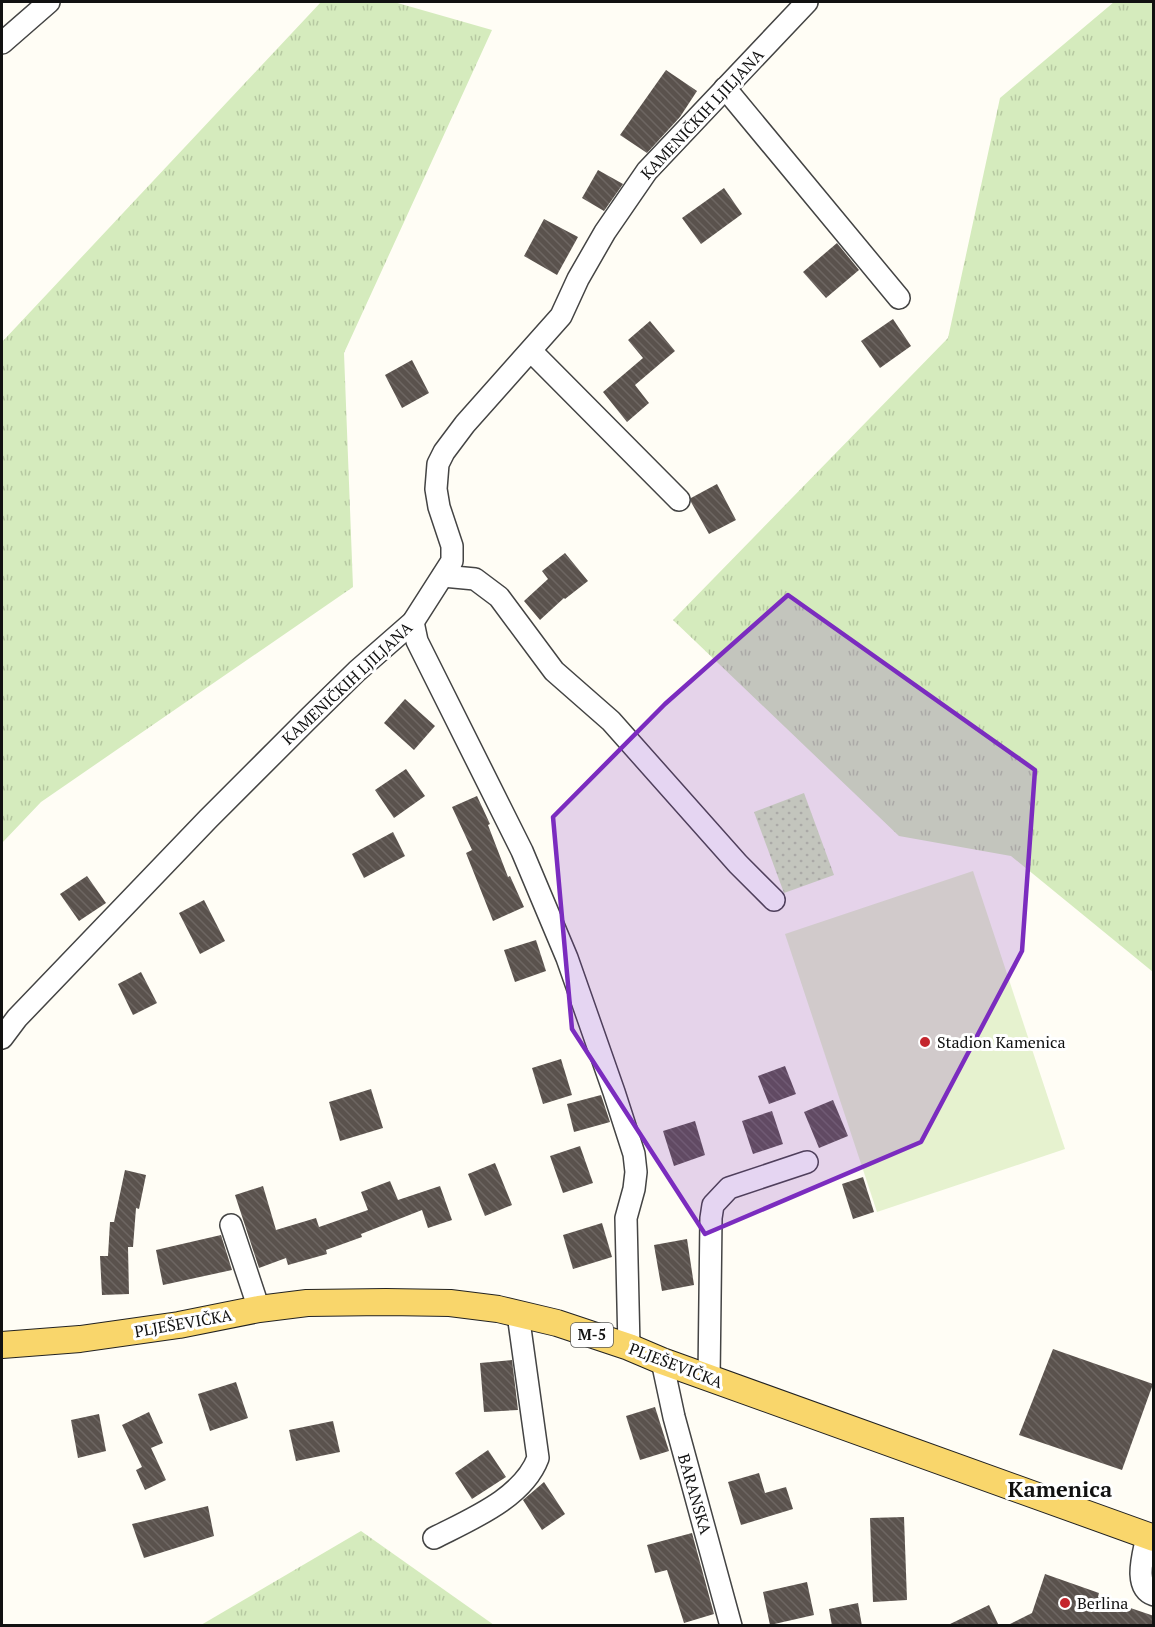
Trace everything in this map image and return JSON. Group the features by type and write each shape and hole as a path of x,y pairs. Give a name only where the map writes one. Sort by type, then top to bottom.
{"main road":[{"name":"PLJEŠEVIČKA","path":"2,1345 80,1339 307,1303 450,1303 498,1309 557,1323 629,1347 709,1379 1150,1537"}],"street":[{"path":"2,43 49,2"},
{"name":"KAMENIČKIH LJILJANA","path":"2,1038 17,1018 208,819 357,671 413,622 452,561 452,546 439,507 436,489 438,464 444,452 465,424 561,316 578,279 605,232 647,171 807,2"},
{"path":"725,88 899,298"},
{"path":"531,351 679,500"},
{"path":"443,576 475,579 499,597 554,671 611,721 738,864 774,900"},
{"path":"413,622 417,641 522,851 567,958 634,1154 636,1172 634,1189 626,1218 629,1347"},
{"path":"709,1379 713,1204 729,1188 807,1162"},
{"path":"231,1225 259,1309"},
{"path":"434,1538 477,1515 519,1488 533,1471 538,1458 518,1314"},
{"name":"BARANSKA","path":"662,1361 680,1440 731,1626"},
{"path":"1150,1537 1142,1561 1141,1581 1149,1593 1154,1595"}],"highlighted area":[{"path":"788,595 1035,770 1022,951 921,1142 705,1234 572,1029 553,817 665,704"}],"green space":[{"path":"321,2 394,2 492,30 344,353 353,587 41,802 2,843 2,342"},
{"path":"1114,2 1154,2 1153,972 1011,856 899,836 673,620 948,338 1000,98"},
{"path":"804,793 834,875 784,893 754,812"},
{"name":"Stadion Kamenica","path":"973,871 1065,1149 877,1212 785,934"},
{"path":"361,1531 494,1625 201,1625"}],"building":[{"path":"666,70 697,91 680,117 647,153 620,135"},
{"path":"598,170 623,184 604,211 582,198"},
{"path":"724,188 742,214 701,244 682,218"},
{"path":"544,219 578,237 557,275 524,256"},
{"path":"837,243 859,270 826,298 803,272"},
{"path":"893,319 911,346 880,368 861,341"},
{"path":"650,321 675,351 635,385 649,403 627,422 603,392 643,358 628,340"},
{"path":"412,360 429,393 402,408 385,375"},
{"path":"717,484 736,520 709,534 691,498"},
{"path":"565,553 588,581 564,598 540,620 524,601 548,579 542,571"},
{"path":"405,699 435,726 414,750 384,723"},
{"path":"406,769 425,796 394,818 375,790"},
{"path":"477,796 490,824 488,825 508,877 510,876 524,907 493,921 466,853 472,850 452,807"},
{"path":"393,832 405,856 364,878 352,854"},
{"path":"87,876 106,903 79,921 60,894"},
{"path":"204,900 225,941 200,954 179,913"},
{"path":"536,940 546,971 515,982 504,950"},
{"path":"141,972 157,1003 133,1015 118,984"},
{"path":"561,1059 572,1095 543,1104 532,1068"},
{"path":"785,1066 796,1094 769,1104 758,1076"},
{"path":"371,1089 383,1128 340,1141 329,1102"},
{"path":"601,1095 610,1122 574,1132 567,1104"},
{"path":"833,1100 848,1136 819,1148 804,1112"},
{"path":"772,1111 783,1144 753,1154 742,1121"},
{"path":"695,1121 705,1155 674,1166 663,1131"},
{"path":"580,1146 593,1183 563,1193 550,1156"},
{"path":"495,1163 512,1205 485,1216 468,1174"},
{"path":"125,1170 146,1175 139,1209 136,1208 133,1247 128,1247 129,1294 102,1295 100,1256 108,1256 110,1222 114,1222"},
{"path":"863,1177 874,1212 853,1219 842,1184"},
{"path":"390,1181 398,1200 440,1186 452,1220 428,1228 422,1210 361,1234 362,1237 326,1250 327,1254 288,1265 286,1258 259,1268 235,1195 263,1186 276,1230 316,1218 319,1227 368,1210 361,1192"},
{"path":"602,1223 612,1257 573,1269 563,1235"},
{"path":"221,1235 232,1270 163,1285 156,1250"},
{"path":"687,1239 694,1285 662,1291 654,1245"},
{"path":"1053,1349 1153,1384 1122,1470 1019,1435"},
{"path":"512,1360 518,1410 484,1412 480,1363"},
{"path":"236,1382 248,1418 210,1431 198,1394"},
{"path":"655,1407 669,1451 640,1460 626,1416"},
{"path":"149,1412 163,1443 151,1448 166,1480 145,1490 136,1470 142,1467 122,1425"},
{"path":"99,1414 106,1451 78,1458 71,1420"},
{"path":"333,1421 340,1452 296,1461 289,1430"},
{"path":"488,1450 506,1477 472,1499 455,1473"},
{"path":"759,1473 765,1493 786,1487 793,1509 741,1525 728,1482"},
{"path":"544,1482 565,1514 542,1530 523,1500"},
{"path":"208,1506 214,1536 144,1558 132,1524"},
{"path":"904,1517 907,1600 873,1602 870,1518"},
{"path":"692,1533 714,1614 684,1623 667,1570 655,1573 647,1545"},
{"name":"Berlina","path":"1045,1574 1099,1593 1098,1597 1154,1616 1154,1626 1006,1626 1032,1613"},
{"path":"807,1582 814,1615 770,1625 763,1592"},
{"path":"858,1603 862,1626 832,1626 829,1609"},
{"path":"989,1605 999,1626 946,1626"}],"place":[{"name":"Stadion Kamenica","path":"925,1042"},
{"name":"Berlina","path":"1065,1603"}],"district":[{"name":"Kamenica","path":"1060,1489"}]}
